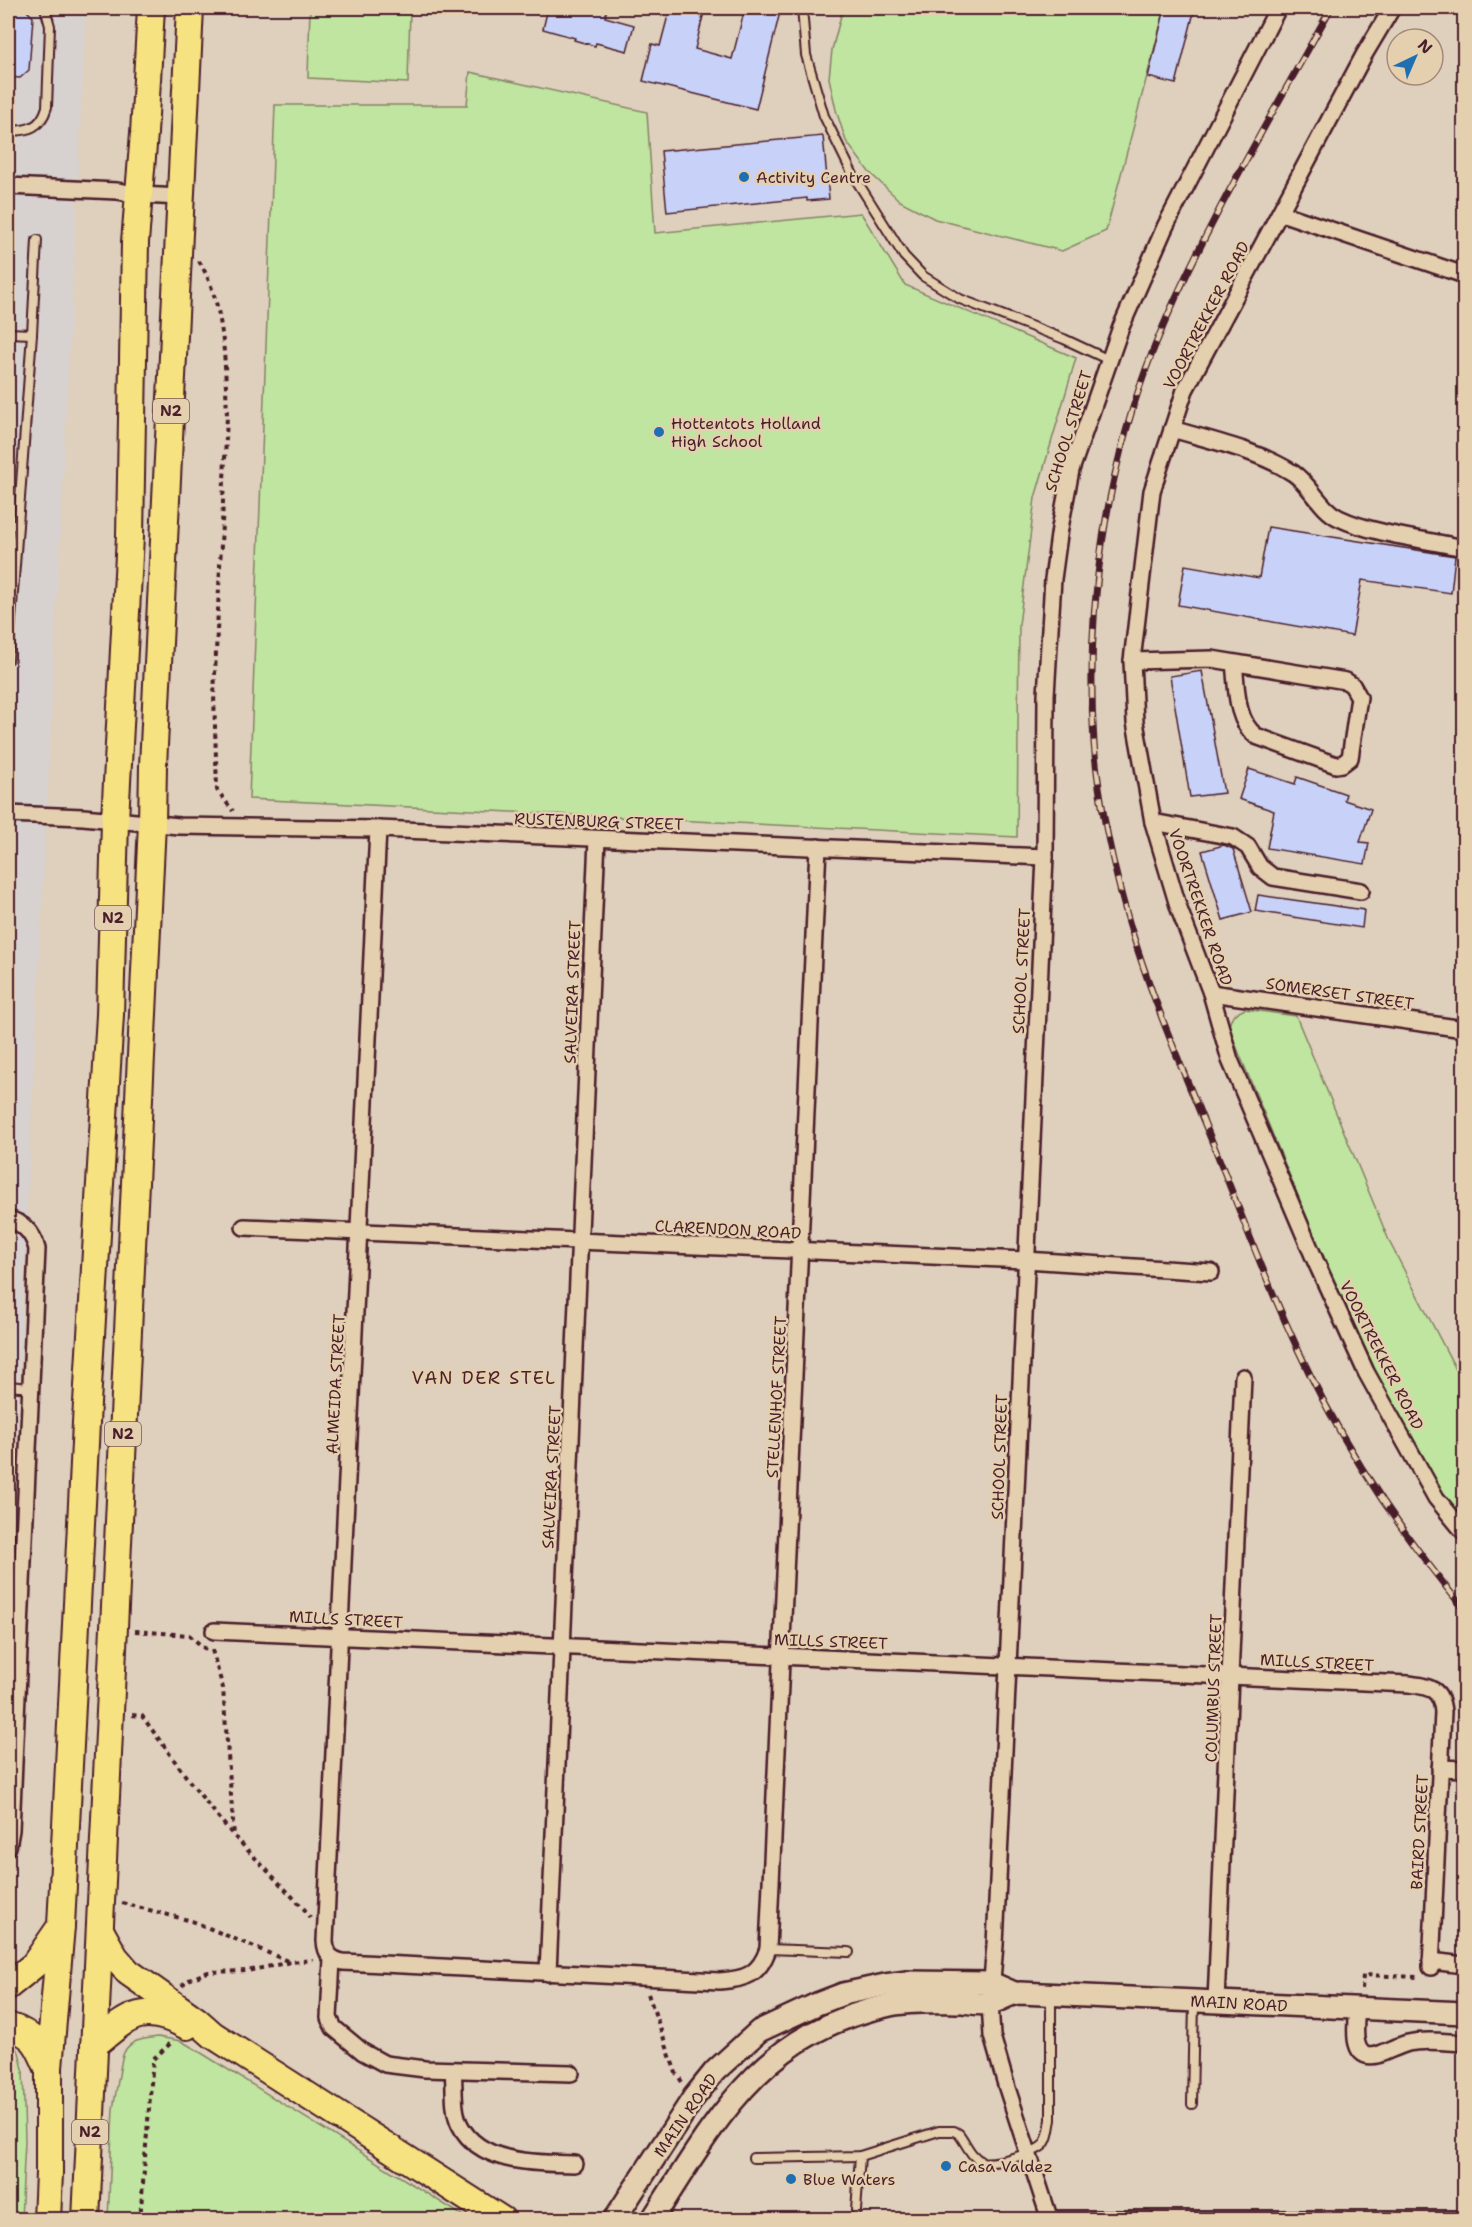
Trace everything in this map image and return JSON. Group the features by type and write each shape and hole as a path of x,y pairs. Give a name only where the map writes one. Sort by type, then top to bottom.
{"highway":[{"name":"N2","path":"47,2220 49,2068 61,1926 87,1403 110,1015 116,820 130,536 135,242 151,8"},
{"name":"N2","path":"86,2220 190,8"},
{"path":"8,1986 34,1965 61,1926"},
{"path":"99,1929 115,1958 201,2031 502,2220"},
{"path":"94,2045 130,2017 140,2015 156,2014 201,2031"},
{"path":"8,2026 22,2031 37,2042 49,2068"}],"main road":[{"name":"MAIN ROAD","path":"614,2220 693,2097 715,2071 759,2031 817,2004 868,1988 907,1982 990,1993 1194,2001 1359,2000 1464,2013"},
{"name":"MAIN ROAD","path":"652,2220 718,2118 737,2093 764,2067 810,2033 865,2011 893,2004 944,2002 990,1993"}],"street":[{"name":"SCHOOL STREET","path":"1050,2219 992,2036 990,1993 995,1945 1045,857 1046,695 1052,589 1058,538 1071,470 1108,360 1165,227 1278,8"},
{"name":"VOORTREKKER ROAD","path":"1392,8 1364,55 1185,390 1152,491 1132,661 1135,722 1153,822 1179,909 1211,993 1230,1060 1315,1260 1366,1372 1436,1498 1464,1532"},
{"path":"8,186 117,191 140,195 181,197"},
{"path":"1281,213 1464,274"},
{"path":"1172,429 1248,452 1295,474 1336,517 1359,526 1464,548"},
{"path":"1132,661 1212,659 1346,681 1353,685 1359,697 1350,758 1336,765 1256,736 1249,731 1241,716 1234,663"},
{"name":"RUSTENBURG STREET","path":"8,814 152,823 378,829 1045,857"},
{"path":"1153,822 1233,837 1242,841 1264,872 1273,877 1360,891"},
{"name":"ALMEIDA STREET","path":"325,1941 378,829"},
{"name":"SALVEIRA STREET","path":"548,1973 597,839"},
{"name":"STELLENHOF STREET","path":"768,1949 818,847"},
{"name":"SOMERSET STREET","path":"1211,993 1464,1029"},
{"path":"8,1218 23,1225 30,1232 37,1249 31,1388 14,1624 12,1830 8,1847"},
{"name":"CLARENDON ROAD","path":"244,1227 1026,1260 1211,1272"},
{"name":"COLUMBUS STREET","path":"1216,2001 1232,1676 1243,1377"},
{"name":"MILLS STREET","path":"214,1631 1409,1684 1427,1687 1437,1692 1442,1699"},
{"name":"BAIRD STREET","path":"1442,1699 1431,1964 1464,1965"},
{"path":"1440,1768 1464,1769"},
{"path":"325,1941 326,1951 332,1959 343,1962 720,1981 739,1980 753,1973 763,1962 768,1949"},
{"path":"332,1959 329,2018 334,2028 363,2052 385,2064 425,2069 571,2073"},
{"path":"1359,2000 1355,2041 1366,2055 1374,2056 1409,2043 1428,2041 1464,2043"},
{"path":"453,2070 456,2110 460,2126 482,2147 504,2157 523,2162 575,2164"},
{"path":"1050,2219 1464,2219"}],"lane":[{"path":"8,130 25,131 44,119 47,106 50,26 45,8"},
{"path":"802,8 806,55 824,116 853,175 904,256 923,276 960,299 1064,339 1108,360"},
{"path":"8,659 37,240"},
{"path":"8,333 32,334"},
{"path":"8,525 18,525"},
{"path":"8,1386 31,1388"},
{"path":"768,1949 849,1952"},
{"path":"753,2158 860,2156 939,2131 959,2134 972,2155 984,2162 994,2162 1042,2146 1047,2138 1051,2120 1052,1994"},
{"path":"1191,2104 1194,2001"},
{"path":"856,2211 860,2156"}],"path":[{"path":"198,259 209,277 220,320 225,370 227,416 214,695 217,789 233,811 233,826"},
{"path":"114,1630 189,1635 204,1648 212,1650"},
{"path":"214,1631 212,1650 224,1688 234,1836"},
{"path":"110,1713 142,1716 193,1786 234,1836 304,1910 325,1941"},
{"path":"101,1901 126,1904 192,1921 291,1962"},
{"path":"168,2001 186,1981 208,1972 247,1971 291,1962 332,1959"},
{"path":"1359,2000 1363,1975 1419,1978"},
{"path":"640,1977 654,2009 676,2073 693,2097"},
{"path":"140,2220 153,2059 201,2031"}],"shaded area":[{"path":"8,8 86,8 8,1594"}],"green space":[{"path":"310,8 410,8 408,83 308,78"},
{"path":"843,8 1165,8 1106,231 1062,251 935,219 900,201 869,172 846,141 836,110 829,78 832,50"},
{"name":"Hottentots Holland High School","path":"470,72 647,112 655,233 861,213 905,285 1076,358 1035,498 1019,625 1017,837 249,799 275,105 467,105"},
{"path":"1245,1009 1296,1016 1390,1243 1464,1385 1464,1519 1440,1489 1375,1370 1320,1249 1230,1031 1229,1025 1233,1015"},
{"path":"158,2037 181,2041 195,2049 468,2219 108,2219 113,2109 122,2058 131,2044"},
{"path":"8,2039 19,2052 23,2069 25,2141 21,2219 8,2219"}],"building":[{"path":"8,8 25,9 33,17 29,70 20,78 8,77"},
{"path":"548,8 607,8 605,17 634,25 627,51 596,43 595,46 543,29"},
{"path":"670,8 705,8 695,49 732,59 745,8 781,8 756,109 643,81 652,44 660,46"},
{"path":"1165,8 1195,8 1176,84 1148,77"},
{"path":"823,136 829,199 807,201 807,198 667,212 661,151"},
{"path":"1268,527 1455,556 1451,593 1362,580 1352,636 1178,605 1185,565 1259,578"},
{"path":"1202,671 1224,793 1190,797 1170,676"},
{"path":"1249,769 1295,784 1297,777 1346,794 1344,800 1371,809 1360,842 1369,843 1365,864 1267,848 1274,811 1239,799"},
{"path":"1224,845 1233,849 1252,912 1223,920 1202,851"},
{"path":"1258,895 1364,910 1362,928 1255,911"}],"railway":[{"path":"1331,8 1193,261 1154,348 1137,395 1111,492 1102,542 1093,643 1094,743 1108,840 1131,929 1177,1057 1279,1308 1323,1400 1354,1455 1406,1535 1464,1609"}],"place":[{"name":"Activity Centre","path":"744,177"},
{"name":"Hottentots Holland High School","path":"659,432"},
{"name":"Casa Valdez","path":"946,2166"},
{"name":"Blue Waters","path":"791,2179"}],"district":[{"name":"VAN DER STEL","path":"484,1378"}]}
